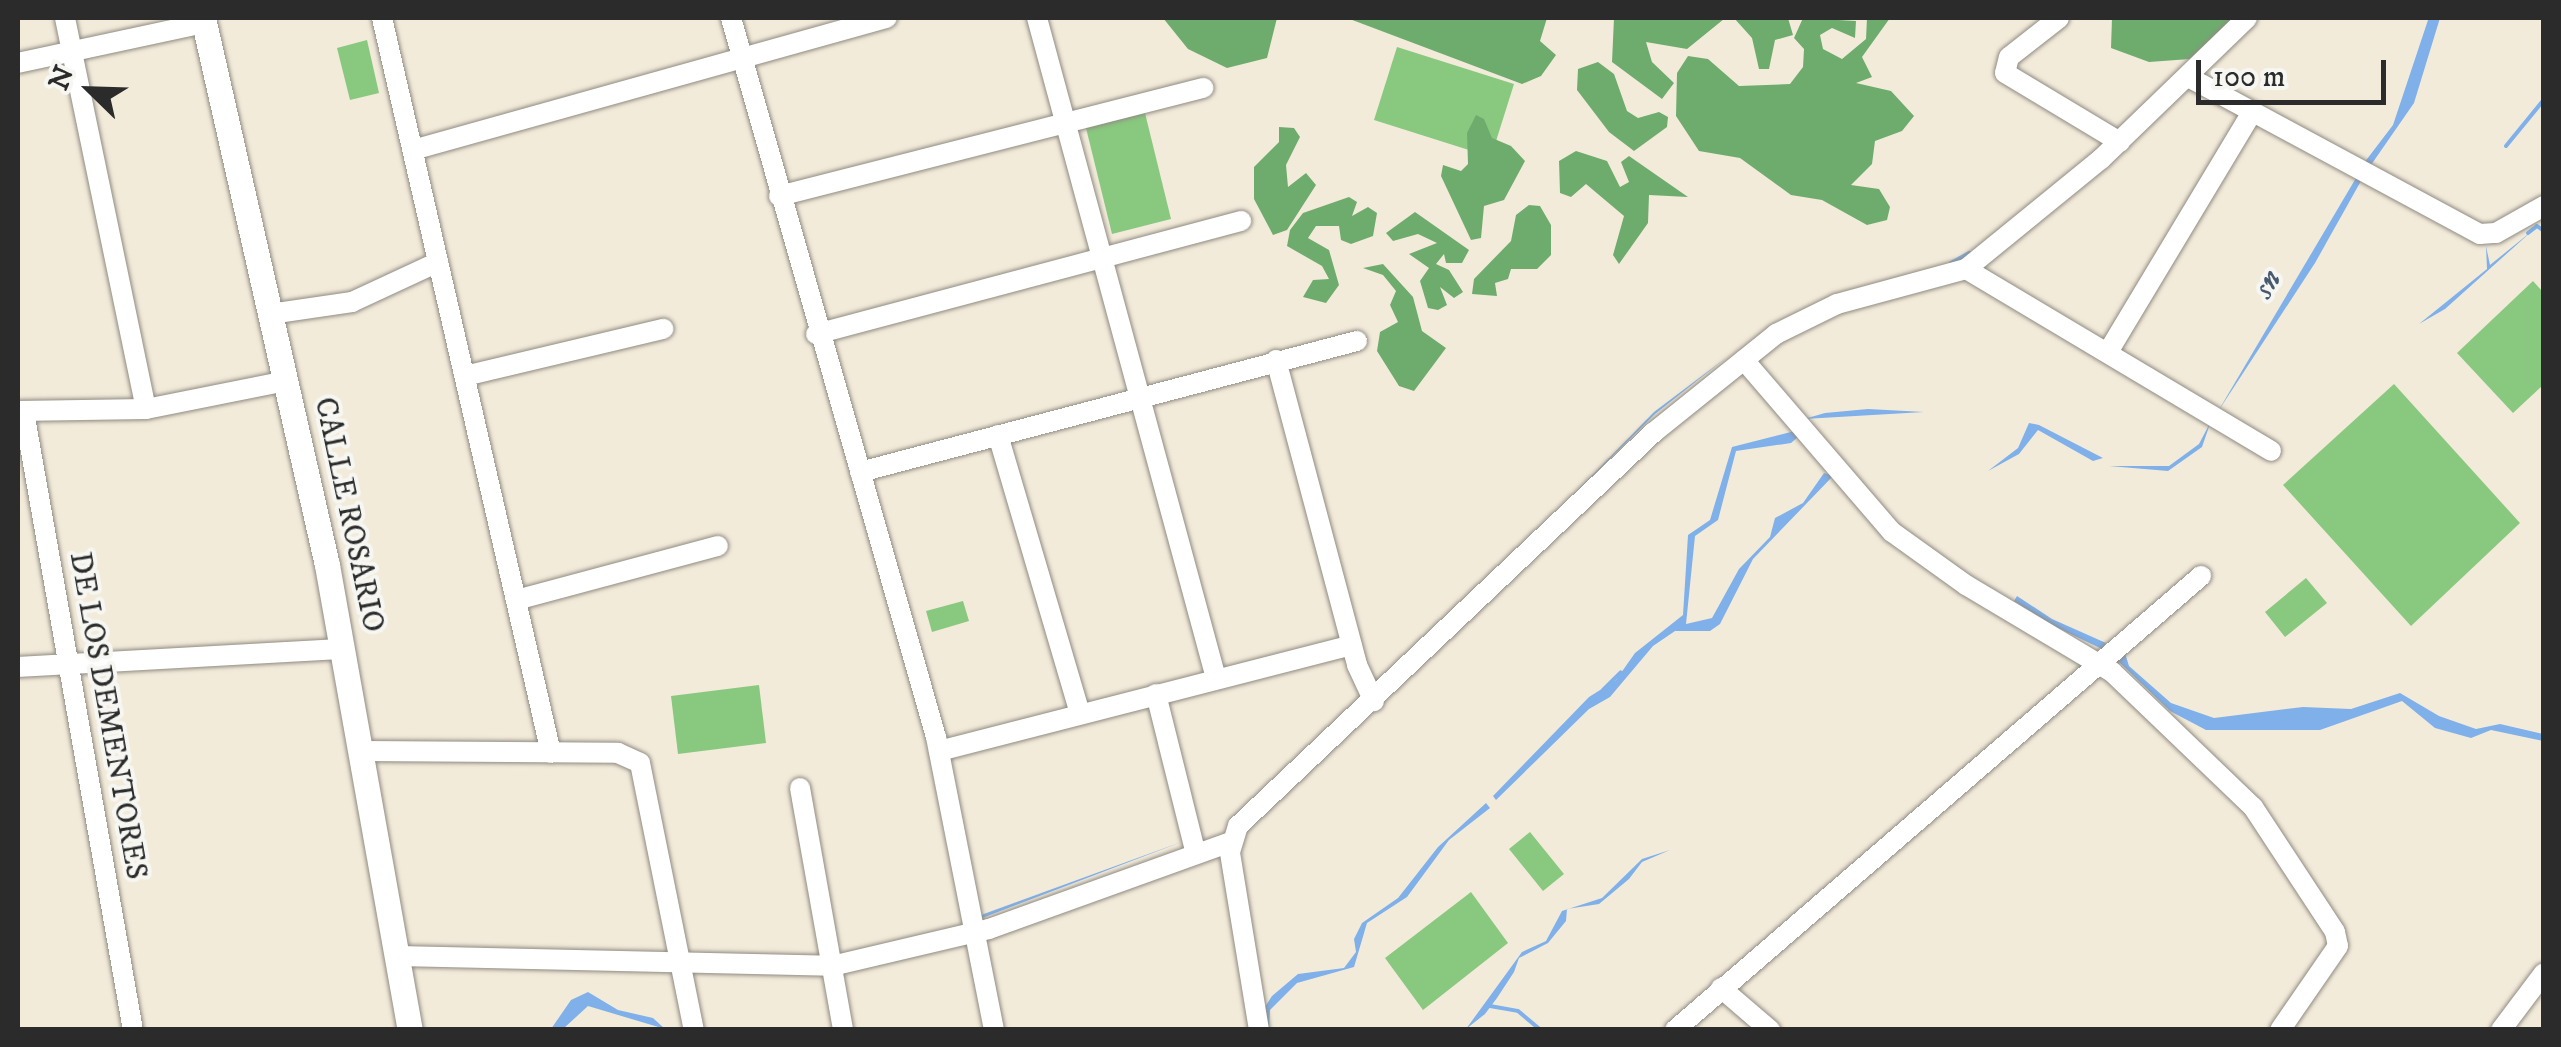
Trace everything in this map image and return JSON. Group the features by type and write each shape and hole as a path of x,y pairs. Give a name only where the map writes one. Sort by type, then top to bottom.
{"main road":[{"name":"CALLE ROSARIO","path":"203,20 344,649 410,1030"}],"street":[{"path":"64,18 146,409"},
{"path":"382,18 551,753"},
{"path":"731,18 816,334 860,472 939,751 994,1030"},
{"path":"412,150 887,18"},
{"path":"1037,18 1216,678"},
{"path":"2059,18 2009,57 2006,73 2120,142"},
{"path":"1259,1030 1230,842 1238,826 1653,433 1744,360 1811,314 1966,269 2120,142 2190,78 2247,18"},
{"path":"18,63 203,20"},
{"path":"2190,78 2480,234 2496,233 2542,209"},
{"path":"779,196 1065,119 1203,88"},
{"path":"2108,352 2252,112"},
{"path":"816,334 1242,222"},
{"path":"270,314 352,302 438,262"},
{"path":"1966,269 2271,451"},
{"path":"465,376 663,329"},
{"path":"860,472 1276,360 1358,342"},
{"path":"1276,360 1352,644 1374,701"},
{"path":"1744,360 1840,472 1914,549 2109,653 2253,807 2335,932 2334,959 2280,1030"},
{"path":"21,412 146,409 286,381"},
{"name":"DE LOS DEMENTORES","path":"21,412 133,1030"},
{"path":"998,435 1080,714"},
{"path":"516,600 718,546"},
{"path":"1675,1030 2202,576"},
{"path":"939,751 1352,644"},
{"path":"18,666 344,649"},
{"path":"1156,694 1195,850"},
{"path":"362,751 618,753 644,770 694,1030"},
{"path":"800,788 844,1030"},
{"path":"398,956 832,966 976,933 1195,850 1230,842"},
{"path":"2501,1030 2544,973"},
{"path":"1721,988 1770,1030"}],"green space":[{"path":"1163,18 1277,18 1267,58 1227,68 1188,49"},
{"path":"1347,18 1547,18 1540,41 1556,55 1541,76 1522,84"},
{"path":"1614,18 1724,19 1687,49 1646,42 1652,62 1674,83 1662,99 1612,62"},
{"path":"1734,18 1788,18 1793,35 1775,40 1769,69 1759,69 1752,38"},
{"path":"1803,18 1856,21 1855,38 1832,28 1820,35 1823,49 1842,59 1866,39 1867,18 1890,18 1862,57 1872,77 1856,83 1891,91 1914,116 1902,131 1875,141 1872,164 1851,185 1879,189 1890,207 1887,220 1867,225 1822,200 1791,195 1740,158 1699,151 1676,116 1677,73 1688,56 1708,59 1739,86 1790,84 1803,67 1804,49 1794,38"},
{"path":"2112,18 2233,18 2190,59 2149,62 2111,48"},
{"path":"367,40 379,93 350,100 337,48"},
{"path":"1397,47 1514,84 1491,157 1374,120"},
{"path":"1598,62 1614,74 1627,111 1638,118 1659,112 1668,117 1667,127 1634,151 1609,132 1577,90 1578,69"},
{"path":"1145,113 1171,219 1112,234 1086,128"},
{"path":"1476,115 1484,119 1492,138 1511,146 1525,161 1504,200 1484,206 1481,238 1471,240 1441,176 1443,165 1461,171 1468,164 1467,133"},
{"path":"1279,127 1294,128 1300,137 1286,165 1288,187 1306,173 1316,185 1287,230 1273,235 1254,199 1254,167 1279,142"},
{"path":"1576,151 1607,161 1620,187 1629,182 1621,162 1629,156 1688,197 1649,195 1648,223 1619,264 1613,255 1624,216 1586,184 1571,197 1560,193 1559,161"},
{"path":"1349,197 1357,202 1352,216 1368,207 1377,213 1373,236 1351,244 1341,240 1339,226 1316,226 1308,238 1329,250 1339,285 1326,303 1303,297 1313,280 1329,279 1322,266 1287,246 1290,230 1303,213"},
{"path":"1529,205 1540,206 1551,225 1551,255 1537,269 1511,269 1508,279 1495,283 1497,296 1472,294 1474,279 1511,241 1516,215"},
{"path":"1415,212 1469,250 1462,263 1446,263 1444,254 1436,264 1449,270 1463,292 1454,298 1440,287 1447,305 1438,310 1428,308 1420,281 1429,268 1409,254 1437,243 1418,234 1393,241 1386,233"},
{"path":"1383,264 1413,297 1422,331 1446,348 1414,391 1399,386 1377,351 1380,332 1398,322 1390,305 1396,291 1383,275 1363,268"},
{"path":"2533,281 2543,292 2543,385 2513,413 2457,353"},
{"path":"2394,384 2520,523 2411,626 2283,485"},
{"path":"2306,578 2327,603 2285,637 2265,612"},
{"path":"963,601 969,621 932,632 926,611"},
{"path":"759,685 766,743 678,754 671,696"},
{"path":"1530,832 1564,874 1543,891 1509,849"},
{"path":"1471,892 1508,943 1423,1010 1385,958"}],"water":[{"path":"2440,18 2414,103 2371,165 2364,163 2393,125 2428,20"},
{"path":"2356,178 2361,181 2315,263 2217,413"},
{"path":"2532,231 2445,309 2419,324 2487,269 2486,246 2490,265"},
{"path":"1727,357 1655,414 1568,500 1654,412"},
{"path":"1868,409 1924,412 1804,419 1825,413"},
{"path":"2211,421 2202,447 2168,471 2109,466 2169,466 2199,444"},
{"path":"2029,423 2103,458 2093,461 2038,430 2019,454 1988,471 2018,448"},
{"path":"1795,431 1799,436 1791,443 1736,451 1718,520 1695,536 1686,624 1712,618 1739,569 1770,537 1775,518 1803,503 1824,473 1833,476 1753,559 1720,624 1710,631 1675,631 1653,646 1610,697 1589,709 1496,800 1493,796 1589,697 1616,680 1635,653 1683,615 1688,535 1710,520 1732,447"},
{"path":"2017,596 2052,619 2106,643 2102,649 2054,626 2014,601"},
{"path":"2124,650 2129,666 2171,703 2214,718 2303,707 2351,709 2400,693 2439,716 2476,729 2500,724 2543,734 2543,741 2491,730 2471,738 2435,728 2402,701 2320,730 2206,730 2170,711 2117,660"},
{"path":"1486,803 1490,808 1449,840 1407,897 1367,923 1354,967 1297,983 1270,1010 1269,1029 1263,1030 1263,1010 1272,996 1298,974 1344,968 1356,952 1354,939 1362,923 1398,898 1438,847"},
{"path":"1184,841 982,918 985,935 981,915"},
{"path":"1670,850 1642,862 1629,879 1599,904 1569,909 1602,898 1642,859"},
{"path":"1567,909 1566,921 1548,943 1519,958 1497,998 1466,1029 1522,952 1546,941 1562,911"},
{"path":"588,992 618,1010 653,1018 665,1029 588,1006 563,1029 551,1029 571,1000"}],"waterway":[{"path":"2506,146 2542,102"},
{"name":"sn","path":"2528,233 2537,226 2544,231"},
{"path":"1951,263 1969,253"},
{"path":"1603,690 1621,672"},
{"path":"1490,1006 1518,1011 1541,1030"}]}
